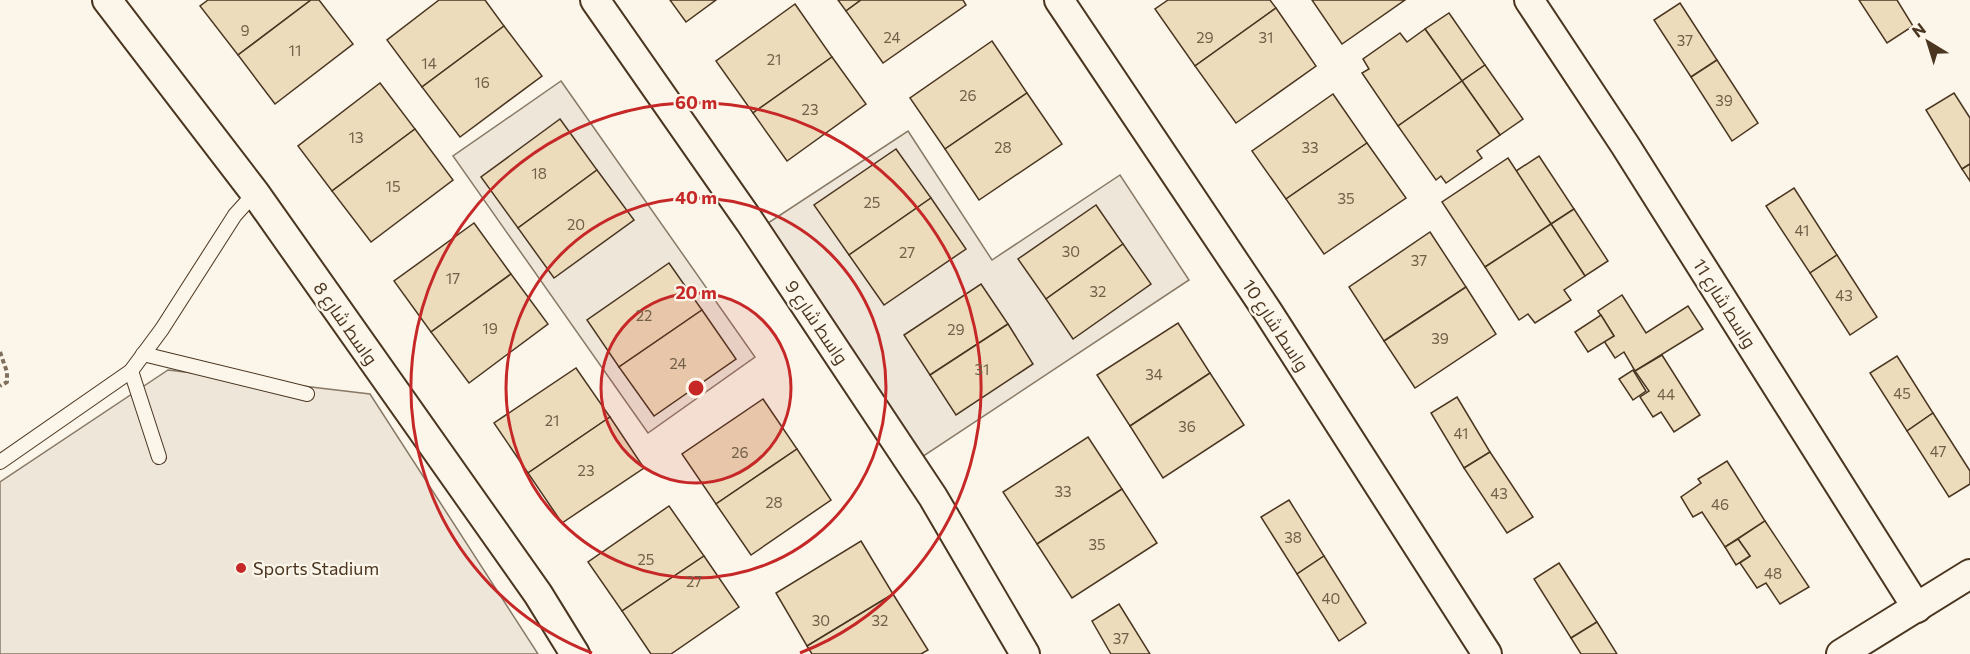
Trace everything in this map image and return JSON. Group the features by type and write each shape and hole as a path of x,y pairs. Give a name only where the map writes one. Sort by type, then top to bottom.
{"street":[{"name":"واسط شارع 8","path":"107,0 255,193 538,594 574,654"},
{"name":"واسط شارع 9","path":"595,0 750,222 933,496 1025,654"},
{"name":"واسط شارع 10","path":"1059,0 1268,312 1487,654"},
{"name":"واسط شارع 11","path":"1529,0 1631,155 1917,608"},
{"path":"1841,654 1970,574"}],"lane":[{"path":"0,462 131,371 235,215 255,193"},
{"path":"144,354 307,394"},
{"path":"131,371 159,457"}],"path":[{"path":"0,352 7,372 7,382 0,386"}],"shaded area":[{"path":"561,81 755,357 648,433 453,156"},
{"path":"908,131 992,260 1120,175 1189,280 922,457 768,223"},
{"name":"Sports Stadium","path":"168,370 370,394 538,654 0,654 0,482"}],"building":[{"path":"208,0 311,0 238,55 200,6"},
{"path":"311,0 319,0 353,44 275,104 238,55"},
{"path":"439,0 485,0 504,26 422,87 387,40"},
{"path":"670,0 716,0 686,22"},
{"path":"838,0 861,0 846,11"},
{"path":"861,0 963,0 966,5 883,63 846,11"},
{"path":"1168,0 1270,0 1276,8 1195,66 1155,9"},
{"path":"1312,0 1405,0 1342,44"},
{"path":"1859,0 1897,0 1913,26 1887,43"},
{"path":"1680,3 1717,60 1691,77 1654,20"},
{"path":"795,4 832,57 753,113 716,61"},
{"path":"1276,8 1316,66 1236,123 1195,66"},
{"path":"1449,13 1485,65 1462,81 1425,29"},
{"path":"504,26 542,76 460,137 422,87"},
{"path":"1425,29 1462,81 1398,126 1362,73 1369,69 1363,59 1400,33 1407,42"},
{"path":"992,41 1027,93 945,149 910,98"},
{"path":"832,57 866,104 787,161 753,113"},
{"path":"1717,60 1758,123 1732,141 1691,77"},
{"path":"1485,65 1523,119 1500,135 1462,81"},
{"path":"1462,81 1500,135 1477,151 1482,158 1446,183 1441,176 1436,180 1398,126"},
{"path":"380,83 415,129 332,191 298,146"},
{"path":"1027,93 1062,144 979,200 945,149"},
{"path":"1954,93 1970,118 1970,164 1962,169 1926,110"},
{"path":"1333,94 1367,143 1286,199 1252,151"},
{"path":"560,119 597,170 518,228 481,177"},
{"path":"415,129 453,180 371,242 332,191"},
{"path":"1367,143 1406,198 1324,254 1286,199"},
{"path":"896,149 931,198 849,255 814,205"},
{"path":"1539,156 1574,209 1551,224 1516,171"},
{"path":"1508,158 1551,224 1485,267 1442,202"},
{"path":"1970,164 1970,181 1962,169"},
{"path":"597,170 634,220 554,278 518,228"},
{"path":"1794,188 1837,255 1810,273 1766,206"},
{"path":"931,198 966,249 884,305 849,255"},
{"path":"1096,205 1123,244 1046,299 1018,259"},
{"path":"1574,209 1608,261 1585,276 1551,224"},
{"path":"474,223 511,274 431,332 394,281"},
{"path":"1551,224 1585,276 1564,290 1571,300 1535,323 1528,314 1519,320 1485,267"},
{"path":"1430,232 1466,287 1384,341 1349,287"},
{"path":"1123,244 1151,284 1073,339 1046,299"},
{"path":"1837,255 1877,317 1850,335 1810,273"},
{"path":"669,263 702,310 619,367 587,320"},
{"path":"511,274 548,324 469,383 431,332"},
{"path":"981,284 1008,324 930,375 904,335"},
{"path":"1466,287 1496,334 1415,388 1384,341"},
{"path":"1622,295 1646,333 1688,306 1703,329 1635,371 1624,352 1615,358 1604,341 1614,336 1598,311"},
{"path":"702,310 736,359 654,416 619,367"},
{"path":"1601,315 1614,336 1588,352 1575,332"},
{"path":"1178,323 1210,373 1130,426 1097,375"},
{"path":"1008,324 1033,364 956,415 930,375"},
{"path":"1662,355 1700,415 1674,432 1661,412 1653,417 1640,397 1649,391 1635,371"},
{"path":"1897,356 1933,413 1907,431 1870,373"},
{"path":"576,368 610,417 528,473 494,423"},
{"path":"1633,370 1646,391 1633,400 1619,379"},
{"path":"1210,373 1244,425 1163,478 1130,426"},
{"path":"1457,397 1490,452 1464,468 1431,413"},
{"path":"763,399 797,449 716,504 682,454"},
{"path":"1933,413 1970,471 1970,484 1949,497 1907,431"},
{"path":"610,417 644,468 562,523 528,473"},
{"path":"1088,437 1122,489 1037,544 1003,492"},
{"path":"797,449 831,500 751,555 716,504"},
{"path":"1490,452 1533,517 1507,533 1464,468"},
{"path":"1727,461 1765,521 1725,547 1702,512 1693,517 1681,497 1701,483 1698,479"},
{"path":"1122,489 1157,543 1072,598 1037,544"},
{"path":"1289,500 1324,556 1297,574 1261,517"},
{"path":"669,506 704,556 622,611 588,562"},
{"path":"1765,521 1809,587 1780,604 1766,583 1757,588 1740,563 1750,556 1738,539"},
{"path":"1738,539 1750,556 1736,565 1725,547"},
{"path":"861,541 893,594 807,646 776,593"},
{"path":"704,556 739,607 671,654 651,654 622,611"},
{"path":"1324,556 1366,623 1339,641 1297,574"},
{"path":"1559,563 1597,622 1571,638 1534,579"},
{"path":"893,594 928,650 921,654 812,654 807,646"},
{"path":"1119,604 1150,654 1111,654 1092,621"},
{"path":"1597,622 1617,654 1581,654 1571,638"}],"place":[{"name":"Sports Stadium","path":"241,568"}]}
